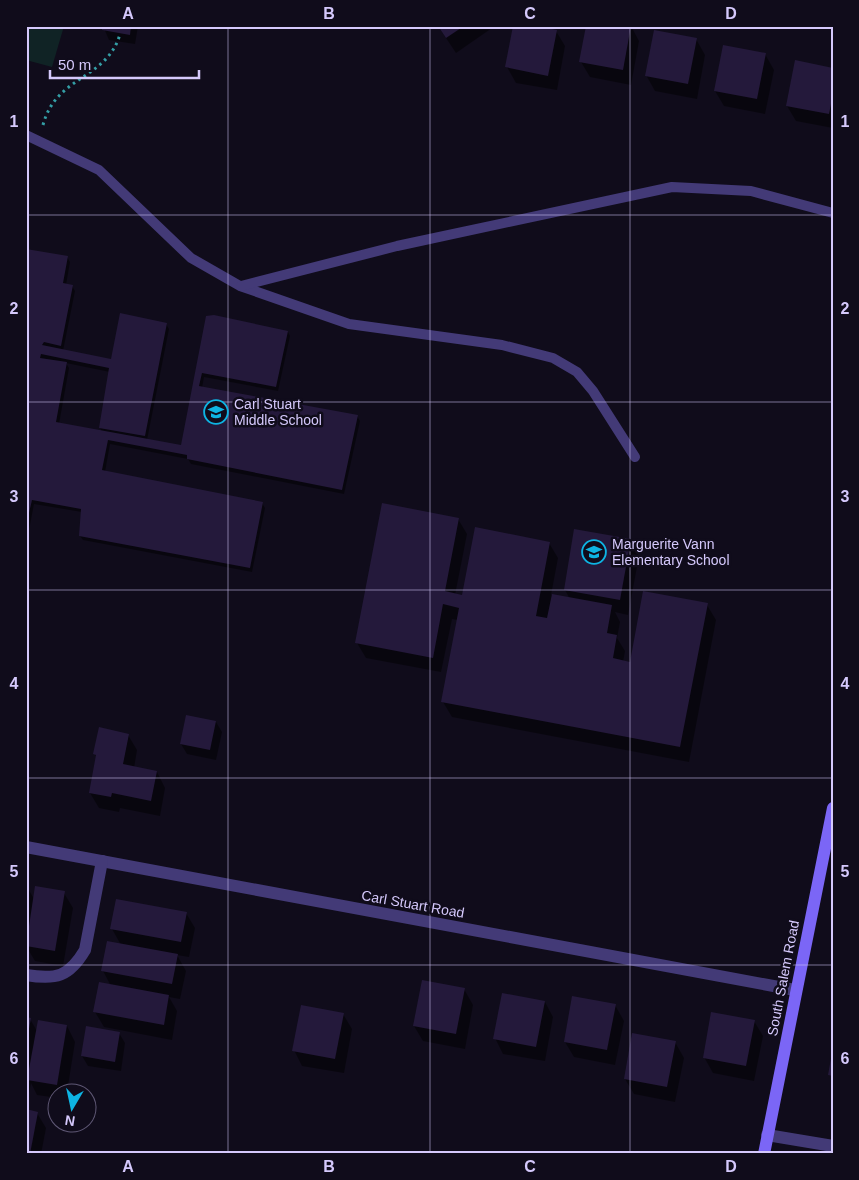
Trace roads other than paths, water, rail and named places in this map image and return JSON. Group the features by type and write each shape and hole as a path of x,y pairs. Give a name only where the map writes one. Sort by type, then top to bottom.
{"main road":[{"name":"South Salem Road","path":"764,1154 795,990 832,814"}],"street":[{"name":"Carl Stuart Road","path":"26,847 795,990"},
{"path":"26,975 53,978 67,973 77,963 85,950 102,861"},
{"path":"767,1135 833,1146"}],"lane":[{"path":"26,135 99,170 191,258 240,286 349,324 502,345 553,358 577,372 593,391 635,457"},
{"path":"240,286 397,246 672,187 751,191 833,213"}],"place":[{"name":"Carl Stuart Middle School","path":"216,412"},
{"name":"Marguerite Vann Elementary School","path":"594,552"}]}
